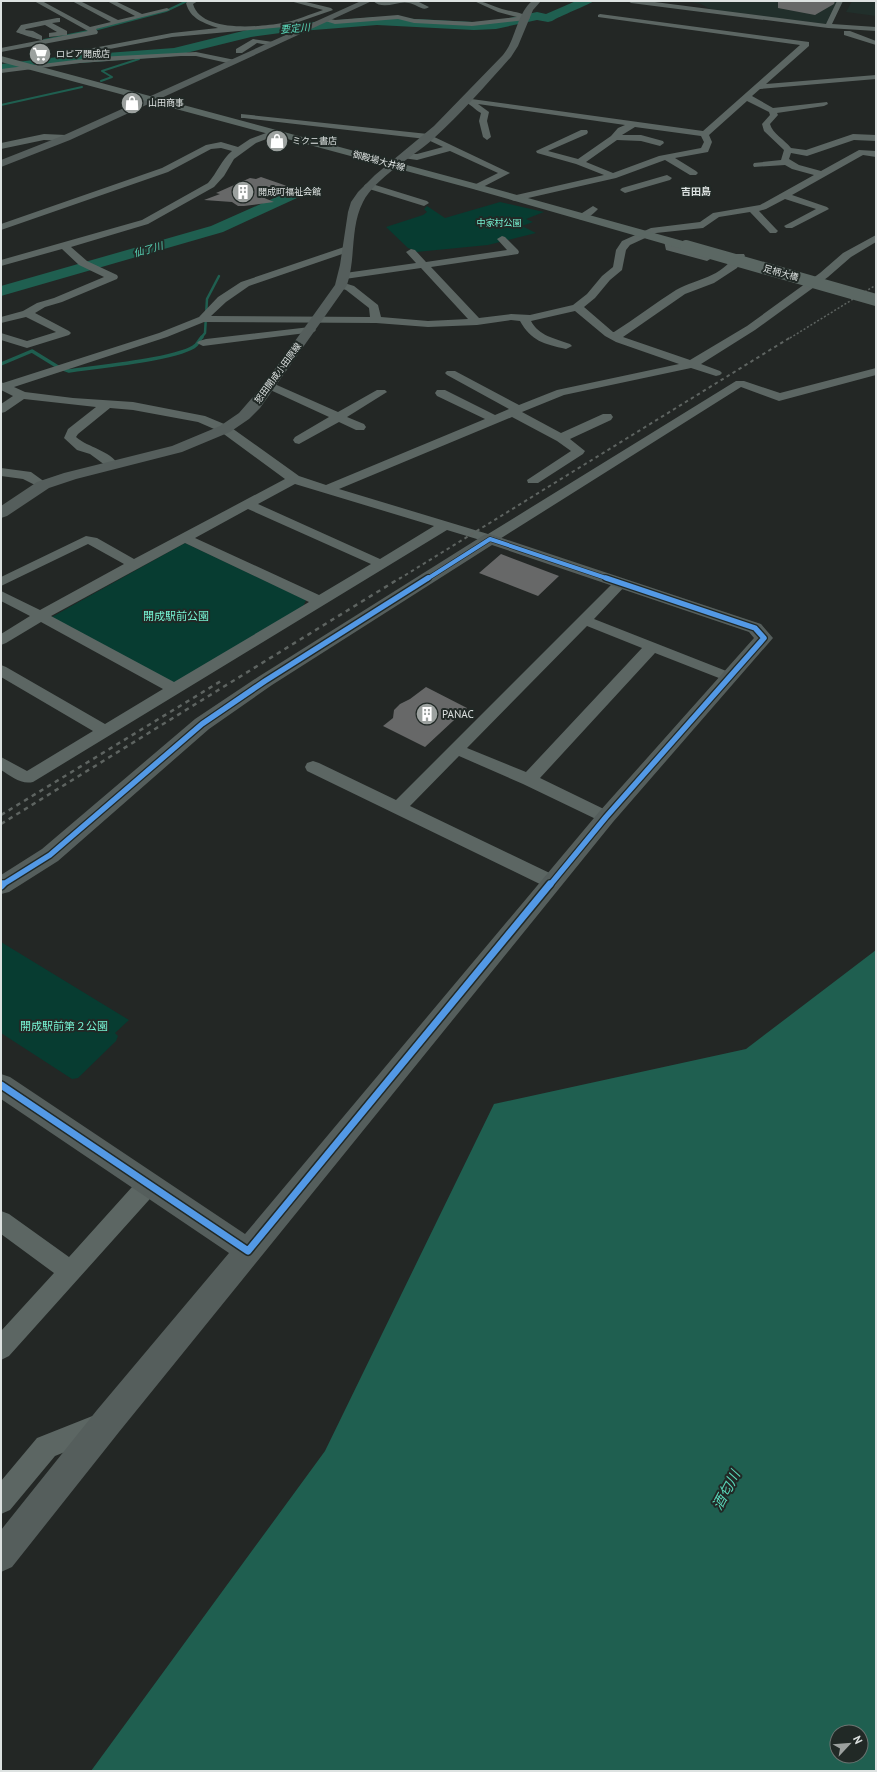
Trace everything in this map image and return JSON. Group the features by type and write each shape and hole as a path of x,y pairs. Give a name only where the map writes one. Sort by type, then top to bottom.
{"main road":[{"name":"御殿場大井線","path":"1,59 477,187 669,241 684,243"},
{"name":"足柄大橋","path":"684,243 876,301"}],"street":[{"path":"37,1 89,28 167,10 154,6"},
{"path":"75,1 117,22"},
{"path":"110,1 141,16"},
{"path":"195,1 189,3 190,9 194,14 227,29"},
{"path":"293,1 344,12"},
{"path":"1,164 66,138 368,1"},
{"path":"376,1 384,4 405,1"},
{"path":"411,1 426,7"},
{"path":"477,1 524,19"},
{"name":"怒田開成小田原線","path":"1,513 43,485 70,476 177,449 224,429 244,416 270,386 343,281 350,225 357,201 369,186 406,156 469,100 510,52 532,3 538,1"},
{"path":"469,100 705,134 806,44 749,26 631,1"},
{"path":"828,26 840,1"},
{"path":"95,58 88,50 162,37 227,29 284,25 330,10"},
{"path":"600,16 749,26 828,26 876,29"},
{"path":"326,20 335,22 398,17 414,21 480,24 524,19"},
{"path":"40,38 30,33 20,32 24,27 68,18"},
{"path":"465,18 480,24"},
{"path":"2,49 10,45 64,33 45,22"},
{"path":"828,26 832,29 876,43"},
{"path":"2,49 94,32 92,28"},
{"path":"239,51 256,41 272,44"},
{"path":"1,71 95,58 196,54 232,62"},
{"path":"758,87 876,77"},
{"path":"747,97 772,111 824,104"},
{"path":"469,100 484,112 483,121 487,137"},
{"path":"772,111 774,115 766,124 767,129 783,143 788,150 807,153 853,137 876,138"},
{"path":"244,116 428,137 506,173 477,187"},
{"path":"579,162 616,137 621,130 634,124"},
{"path":"584,132 540,151 579,162 621,186"},
{"path":"1,263 145,222 165,212 211,184 219,176 230,157 238,150 253,141 274,133"},
{"path":"621,186 666,157 705,150 708,142 705,134"},
{"path":"1,146 44,137 66,138"},
{"path":"616,137 641,138 660,143"},
{"path":"1,227 165,170 209,147 221,145 238,150"},
{"path":"406,156 417,157 450,148"},
{"path":"786,162 785,159 788,150"},
{"path":"203,343 314,324 376,320 428,324 477,322 523,317 530,318 577,306 591,296 606,278 618,268 621,250 626,243 654,230 703,225 716,215 763,207 862,152 876,154"},
{"path":"666,157 693,173"},
{"path":"757,165 786,162 791,166 823,174"},
{"path":"515,198 601,178 621,186 667,178"},
{"path":"369,186 424,203"},
{"path":"784,195 824,209 789,226"},
{"path":"752,208 774,231"},
{"path":"582,217 593,209"},
{"path":"327,489 561,392 579,387 691,365 751,328 819,278 847,255 876,238"},
{"path":"343,281 423,265 514,252 502,239"},
{"path":"669,241 670,248 808,286"},
{"path":"684,243 740,256 819,278"},
{"path":"1,320 27,314 41,305 58,300 113,277 83,263 64,246"},
{"path":"203,319 208,311 232,292 245,284 347,249"},
{"path":"411,252 477,322"},
{"path":"615,337 682,292 710,281 733,266 740,256"},
{"path":"343,281 374,307 376,320"},
{"path":"876,301 871,304 876,306"},
{"path":"577,306 609,334 615,337 716,373"},
{"path":"1,336 27,345 65,333 27,314"},
{"path":"523,317 531,331 537,336 566,346"},
{"path":"2,386 163,335 203,319 314,324"},
{"path":"1,886 50,855 209,719 737,381 779,397 876,371"},
{"path":"451,373 561,438 579,451 533,480"},
{"path":"1,1556 108,1422 606,817 764,638 755,628 620,584 490,539 294,479 224,429 201,419 133,406 73,402 22,395 2,386"},
{"path":"270,386 360,427"},
{"path":"299,440 338,416 382,392"},
{"path":"441,393 494,419"},
{"path":"1,410 22,395"},
{"path":"108,404 72,432 70,438 81,447 99,454 113,465"},
{"path":"561,438 607,417"},
{"path":"1,472 26,475 43,485"},
{"path":"1,640 40,616 134,564 294,479"},
{"path":"248,504 381,564"},
{"path":"1,763 27,778 446,525"},
{"path":"185,538 318,601"},
{"path":"1,582 86,540 92,541 134,564"},
{"path":"398,808 620,584"},
{"path":"1,595 175,689"},
{"path":"584,620 729,677"},
{"path":"529,780 652,647"},
{"path":"1,670 105,731"},
{"path":"456,749 529,780 606,817"},
{"path":"313,767 552,882"},
{"path":"2,1087 248,1251"},
{"path":"1,1348 149,1184"},
{"path":"1,1221 70,1271"},
{"path":"1,1501 46,1447 108,1422"}],"shaded area":[{"path":"686,1 839,1 829,23 825,24 708,10 710,9 701,4"},
{"path":"852,1 876,1 876,16 846,12"}],"green space":[{"name":"中家村公園","path":"500,202 544,212 526,219 533,222 522,226 536,233 488,245 416,252 408,248 386,227 423,215 427,212 424,209 427,206 445,218"},
{"name":"開成駅前公園","path":"185,543 306,600 303,607 177,685 50,618"},
{"name":"開成駅前第２公園","path":"1,942 129,1020 115,1033 118,1036 116,1041 78,1078 72,1079 1,1033"}],"water":[{"name":"酒匂川","path":"876,950 876,1771 91,1771 325,1451 494,1104 746,1049"}],"building":[{"path":"778,1 835,1 834,4 815,15 778,8"},
{"name":"開成町福祉会館","path":"261,177 287,186 262,197 274,202 238,206 232,202 204,200 220,194 216,193 250,178 256,179"},
{"path":"501,554 559,576 538,596 479,573"},
{"name":"PANAC","path":"426,687 467,708 425,747 383,726 393,718 394,710 400,704 410,699"}],"waterway":[{"path":"44,40 98,29 166,11 187,1"},
{"name":"要定川","path":"1,68 66,60 174,52 251,33 288,28 377,21 474,26 496,25 537,16 548,18 572,6 588,1"},
{"path":"101,81 112,77 102,71 139,59"},
{"path":"1,105 82,87"},
{"name":"仙了川","path":"1,291 217,229 292,195"},
{"path":"201,338 205,333 207,299 219,276"},
{"path":"1,364 32,351 58,367 69,371 116,365 156,358 187,350 196,345 202,337"}],"railway":[{"path":"790,338 876,285"},
{"path":"399,579 791,337"},
{"path":"1,824 400,578"},
{"path":"1,815 221,681"}],"cycle path":[{"path":"1,886 50,855 202,724 265,681 490,539 755,628 764,638 606,817 248,1251 1,1085"}],"place":[{"name":"ロピア開成店","path":"40,54"},
{"name":"山田商事","path":"132,103"},
{"name":"ミクニ書店","path":"277,141"},
{"name":"開成町福祉会館","path":"243,192"},
{"name":"PANAC","path":"427,714"}],"district":[{"name":"吉田島","path":"696,191"}]}
